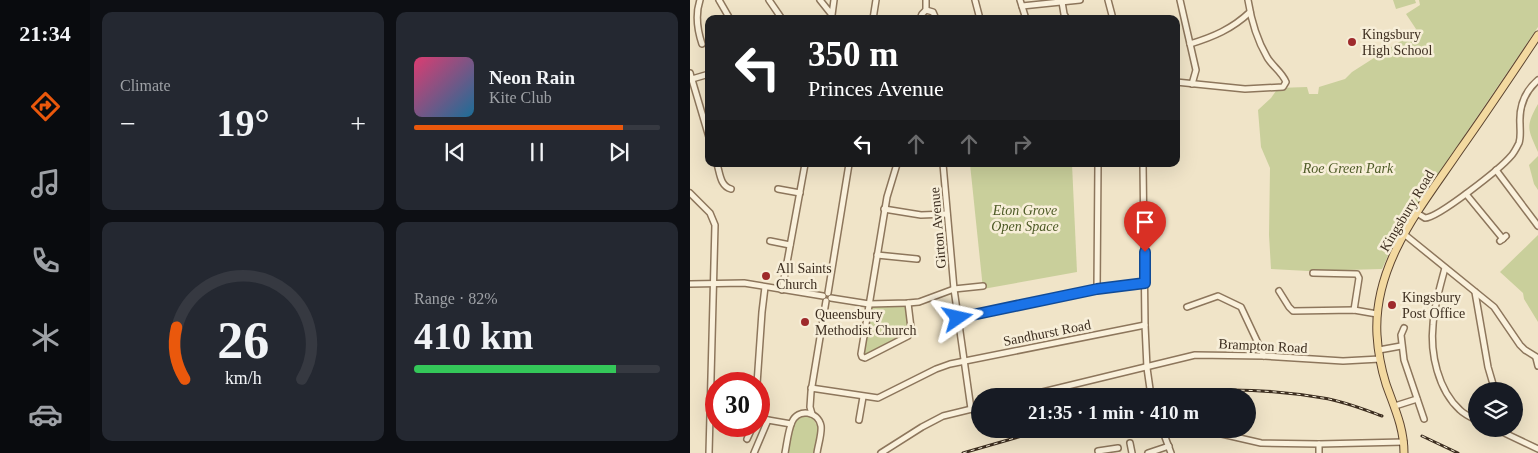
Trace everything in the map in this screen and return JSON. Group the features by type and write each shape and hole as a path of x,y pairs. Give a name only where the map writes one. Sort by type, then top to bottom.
{"main road":[{"name":"Kingsbury Road","path":"1404,453 1401,423 1386,383 1379,350 1378,314 1380,293 1386,273 1394,253 1417,213 1538,35"}],"street":[{"path":"700,0 697,12 698,30 702,44"},
{"path":"719,0 728,15"},
{"path":"769,0 779,15"},
{"path":"820,0 832,15 834,0"},
{"path":"874,15 876,0"},
{"path":"922,15 926,10 926,0"},
{"path":"975,0 979,15"},
{"path":"1025,15 1021,3 1080,0"},
{"path":"1108,0 1113,15"},
{"path":"1180,0 1196,70 1192,84"},
{"path":"1180,82 1245,89 1283,87 1286,82 1283,76 1268,58 1260,43 1248,0"},
{"path":"1062,2 1065,15"},
{"path":"926,10 933,12 934,15"},
{"path":"1190,44 1209,38 1229,28 1250,12"},
{"path":"690,32 698,30"},
{"path":"705,74 691,76 705,123"},
{"path":"1417,213 1425,218 1429,218 1466,194 1512,156 1520,138 1522,101 1538,80"},
{"path":"718,167 723,184 726,188 731,189"},
{"path":"782,290 804,167"},
{"path":"817,453 821,427 818,420 812,414 810,407 811,390 849,167"},
{"path":"896,167 884,209 862,357 865,358 908,336 911,328 908,303"},
{"name":"Girton Avenue","path":"944,167 954,289 971,409"},
{"path":"1097,289 1098,167"},
{"path":"1143,167 1145,325 1149,388"},
{"path":"1496,170 1538,226"},
{"path":"778,189 800,193"},
{"path":"690,193 714,218 715,224 709,453"},
{"path":"1466,194 1503,239"},
{"path":"884,209 920,215 948,214"},
{"path":"1404,234 1494,307 1520,345 1537,358 1538,366"},
{"path":"770,240 790,245"},
{"path":"877,255 917,260"},
{"path":"1445,268 1433,323 1432,337 1436,367 1453,404 1468,416"},
{"path":"1313,273 1357,274 1359,278 1354,310"},
{"path":"690,284 744,283 869,304 919,302 954,289 983,286"},
{"path":"958,318 1097,289 1145,283"},
{"path":"758,372 765,287"},
{"path":"1279,291 1293,311 1354,310 1378,314"},
{"path":"1475,292 1488,368 1492,382"},
{"path":"1187,307 1218,296 1241,307 1264,356"},
{"name":"Sandhurst Road","path":"811,390 878,398 936,369 964,361 1145,325"},
{"path":"1404,328 1401,335 1404,360 1424,419"},
{"path":"1379,350 1402,346"},
{"name":"Brampton Road","path":"1061,388 1195,355 1264,356 1343,361 1380,359"},
{"path":"802,414 811,390"},
{"path":"859,420 864,397"},
{"path":"1395,406 1417,400"},
{"path":"881,453 943,416 971,409"},
{"path":"786,453 791,424 795,418 802,414 812,414"},
{"path":"770,420 791,424"},
{"path":"754,453 761,437"},
{"path":"1517,437 1538,449"},
{"path":"1166,438 1171,453"},
{"path":"1241,438 1259,442 1318,444 1404,442"},
{"path":"1130,443 1132,453"},
{"path":"1318,444 1319,453"},
{"path":"1148,453 1168,446"},
{"path":"1098,451 1116,450"}],"green space":[{"path":"1393,0 1415,0 1416,3 1396,9"},
{"name":"Roe Green Park","path":"1419,0 1538,0 1538,27 1413,211 1395,240 1382,269 1308,271 1271,269 1269,235 1270,168 1261,147 1258,110 1271,98 1278,88 1307,87 1309,94 1318,94 1319,87 1345,79 1352,72 1410,35 1416,29 1406,14 1420,5"},
{"path":"1538,104 1538,152 1529,128 1531,118"},
{"path":"1538,156 1538,190 1534,184 1529,165"},
{"name":"Eton Grove Open Space","path":"970,167 1072,167 1077,272 983,289"},
{"path":"1538,235 1538,322 1524,299 1523,293 1500,272"},
{"path":"871,306 907,307 910,328 908,334 864,355 863,353"},
{"path":"804,415 812,417 818,427 815,453 787,453 792,426"}],"railway":[{"path":"1256,391 1338,401 1382,416"},
{"path":"1422,436 1458,453"},
{"path":"963,453 1015,438"}],"place":[{"name":"Kingsbury High School","path":"1352,42"},
{"name":"All Saints Church","path":"766,276"},
{"name":"Kingsbury Post Office","path":"1392,305"},
{"name":"Queensbury Methodist Church","path":"805,322"}],"route":[{"path":"958,318 1097,289 1145,283 1145,252"}]}
